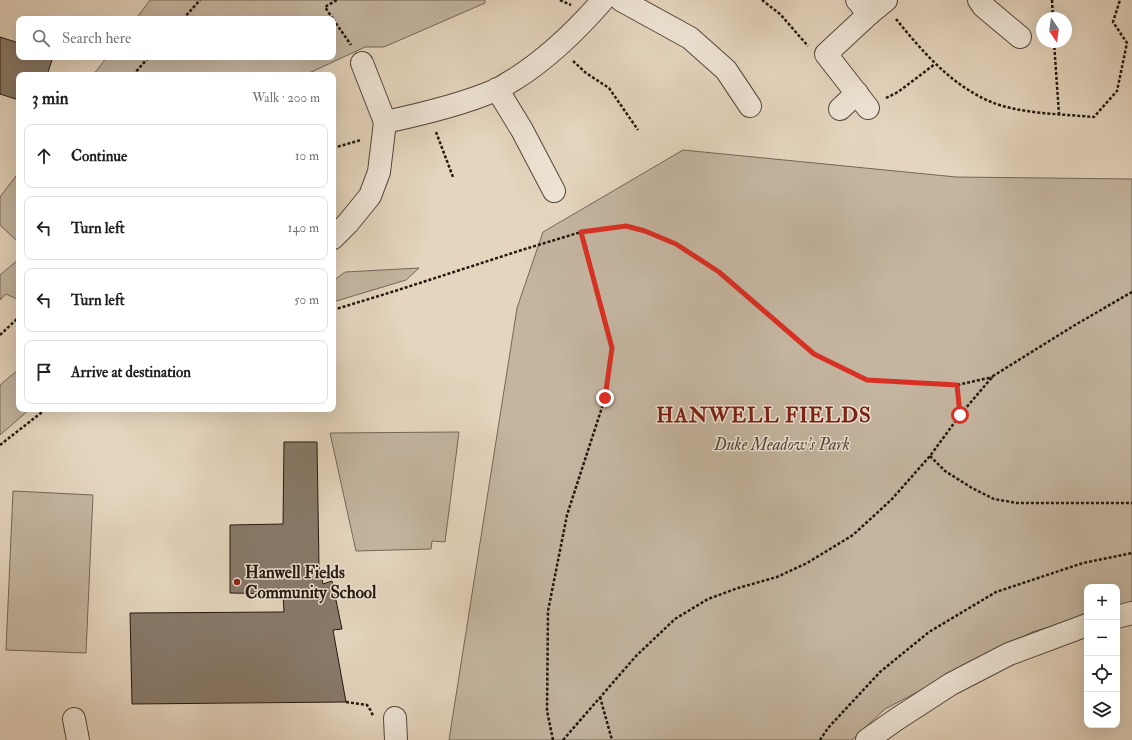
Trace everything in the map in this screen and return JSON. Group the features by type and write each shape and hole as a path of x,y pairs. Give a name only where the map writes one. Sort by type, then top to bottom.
{"street":[{"path":"384,129 497,89 527,71 557,47 603,0"},
{"path":"621,0 690,38 726,70 750,106"},
{"path":"979,0 983,6 1020,37"},
{"path":"840,109 863,100 826,54 874,4"},
{"path":"336,235 370,196 379,172 384,129 362,63"},
{"path":"497,89 522,130 554,191"},
{"path":"1120,615 1132,613"},
{"path":"867,740 897,718 951,684 1009,654 1084,626"},
{"path":"384,718 396,740"},
{"path":"74,719 78,740"}],"path":[{"path":"186,16 200,0"},
{"path":"331,16 324,7 337,0"},
{"path":"762,0 780,14 808,46 826,54"},
{"path":"1052,0 1053,12"},
{"path":"874,4 936,64 970,91 990,102 1020,110 1094,117 1117,91 1127,43 1113,22 1120,0"},
{"path":"336,24 362,63"},
{"path":"557,47 586,73 609,88 638,130"},
{"path":"1054,48 1058,114"},
{"path":"136,72 146,60"},
{"path":"863,100 898,92 936,64"},
{"path":"429,113 453,177"},
{"path":"336,147 384,129"},
{"path":"336,309 581,232 626,226 645,231 676,244 719,272 814,354 867,380 957,385 993,376 1075,325 1132,292"},
{"path":"553,740 547,711 548,611 567,515 605,398 612,348 581,232"},
{"path":"0,335 16,320"},
{"path":"563,740 636,656 675,619 708,599 738,588 777,577 801,566 853,535 891,500 930,456 960,415 993,376"},
{"path":"957,385 960,415"},
{"path":"0,445 42,412"},
{"path":"930,456 945,471 972,488 994,499 1017,503 1132,503"},
{"path":"820,740 828,728 880,672 936,628 996,592 1083,563 1132,553"},
{"path":"600,696 612,740"},
{"path":"346,702 367,706 371,711 384,718"}],"green space":[{"path":"150,0 485,0 485,3 384,47 365,47 311,72 95,72 105,60 336,60 336,16 138,16"},
{"name":"Duke Meadow's Park","path":"683,150 956,177 1132,179 1132,604 1120,607 1120,584 1084,584 1084,617 1032,632 885,709 852,740 449,740 517,308 543,232"},
{"path":"16,176 16,240 0,225 0,197"},
{"path":"16,262 16,299 6,294 0,300 0,275"},
{"path":"419,268 406,280 336,301 336,279 345,272"},
{"path":"16,372 16,412 27,412 0,435 0,385"},
{"path":"459,432 445,542 432,541 431,549 356,551 330,433"},
{"path":"13,491 93,495 86,653 6,650"}],"building":[{"path":"0,37 16,42 16,60 52,60 48,72 16,72 16,99 0,94"},
{"name":"Hanwell Fields Community School","path":"284,442 317,442 319,567 323,584 332,581 342,629 333,630 346,702 132,704 130,613 284,612 283,594 230,593 230,525 283,524"}],"place":[{"name":"Hanwell Fields Community School","path":"237,582"}],"district":[{"name":"HANWELL FIELDS","path":"764,415"}],"route":[{"path":"605,398 612,348 581,232 626,226 645,231 676,244 719,272 814,354 867,380 957,385 960,415"}]}
